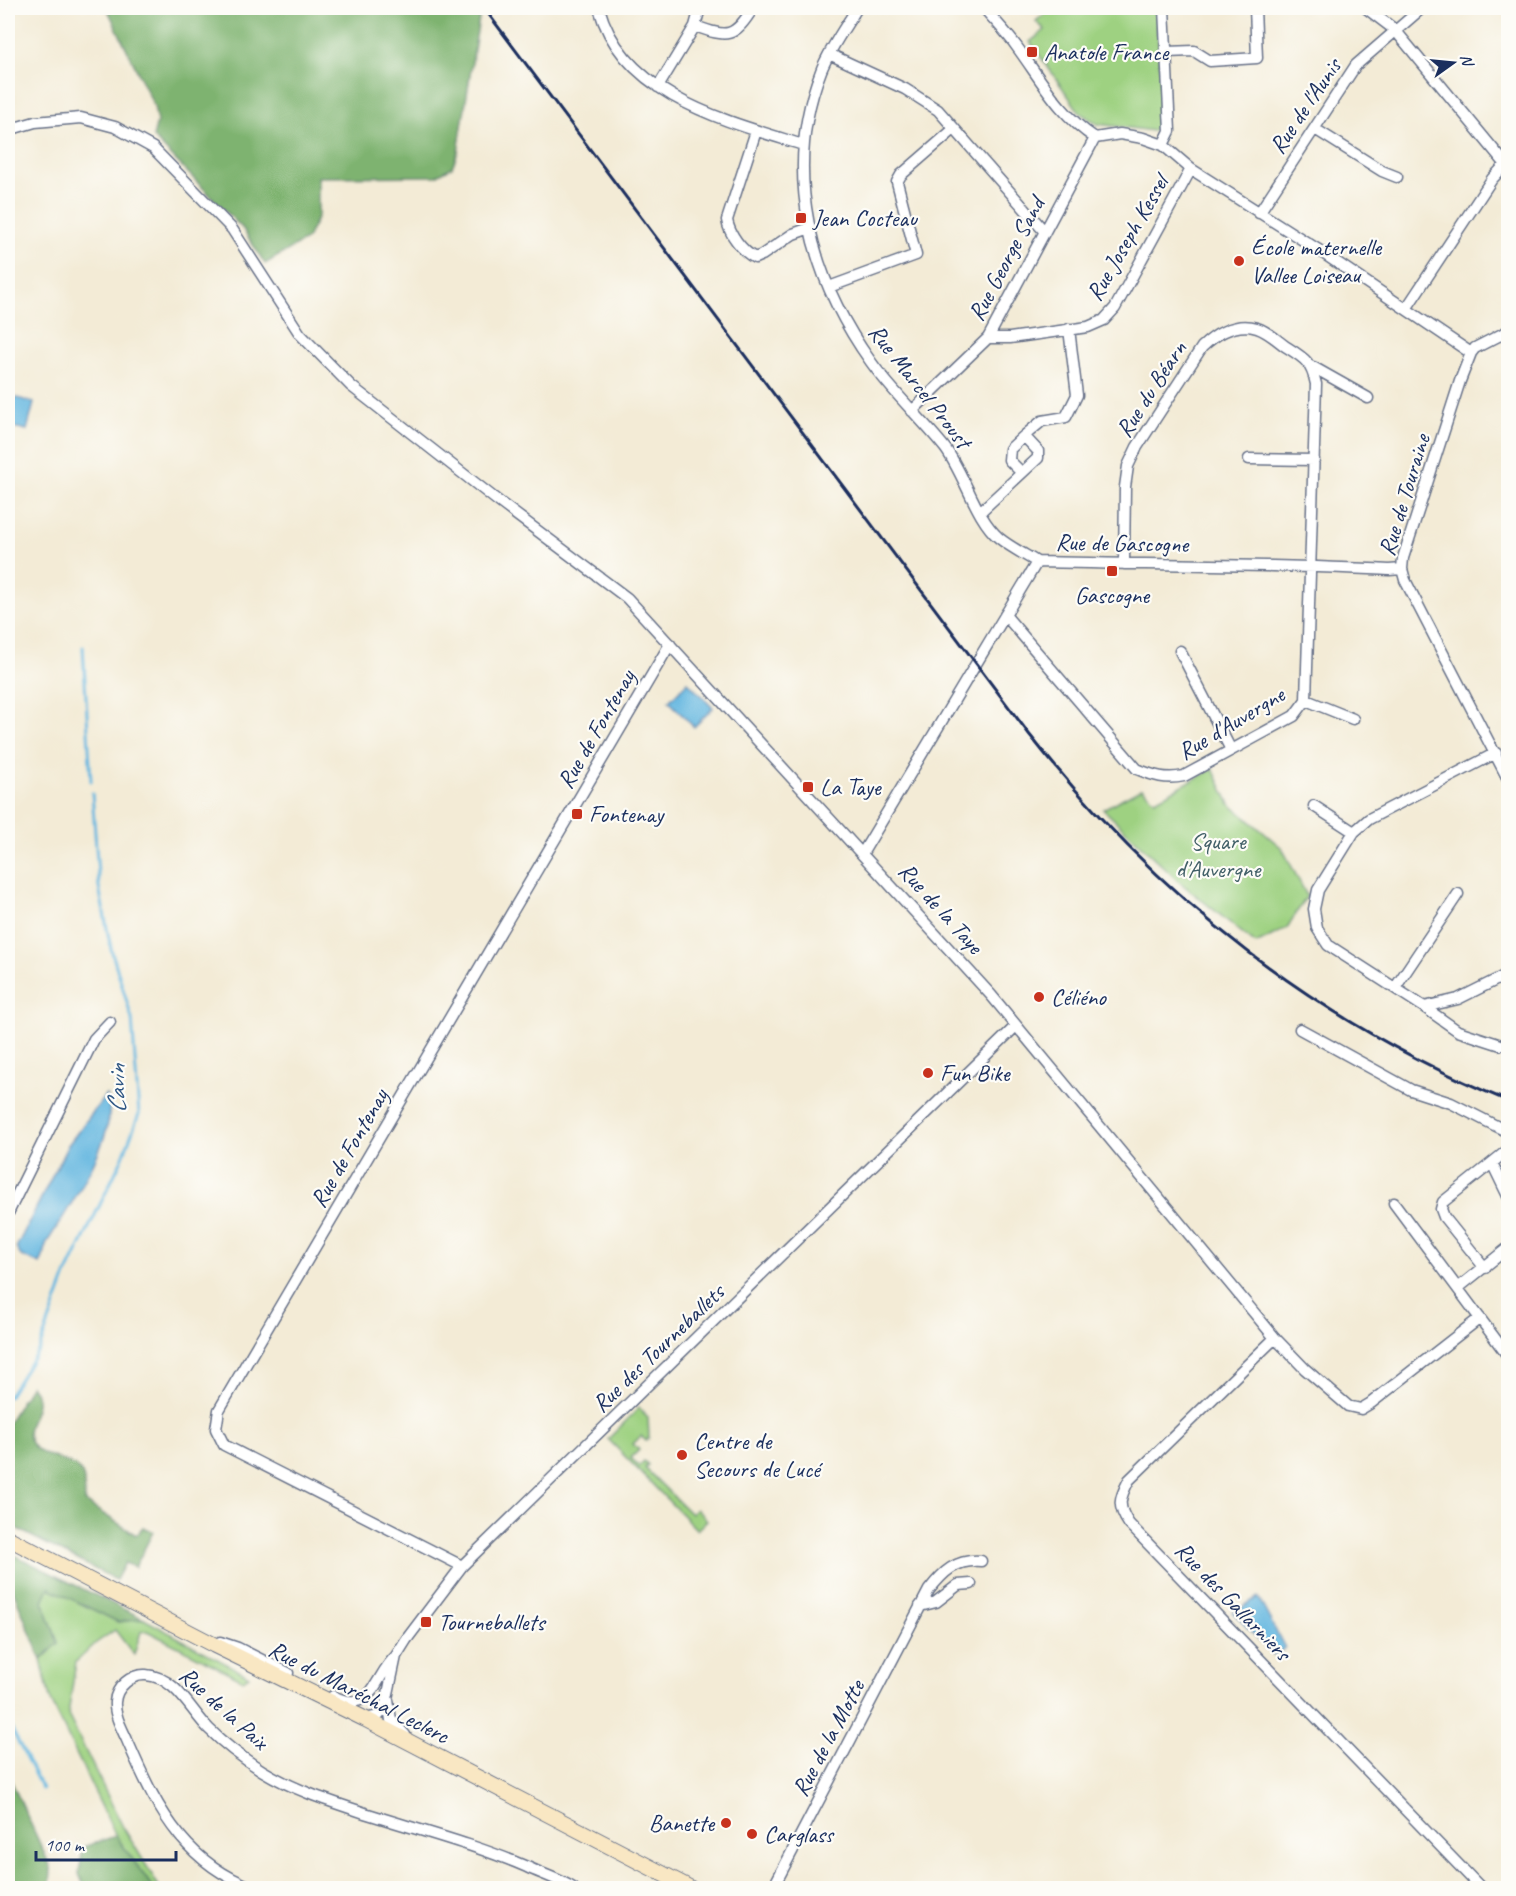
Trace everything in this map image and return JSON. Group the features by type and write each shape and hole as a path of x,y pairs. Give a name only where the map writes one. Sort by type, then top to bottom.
{"main road":[{"name":"Rue du Maréchal Leclerc","path":"8,1538 365,1719 690,1888"}],"street":[{"path":"599,8 623,56 658,87 689,107 803,145"},
{"path":"658,87 696,26 700,8"},
{"path":"696,26 728,34 737,30 753,8"},
{"name":"Rue Marcel Proust","path":"857,8 829,54 813,92 803,145 802,166 810,228 829,287 855,339 872,364 947,451 980,512 997,537 1037,562"},
{"path":"984,8 1016,45 1063,112 1078,127 1095,138 1120,134 1143,138 1163,145 1191,169 1471,353 1475,348 1509,331"},
{"path":"1163,145 1170,131 1164,8"},
{"path":"1166,52 1194,51 1210,61 1257,58 1255,8"},
{"path":"1366,8 1395,30 1507,165 1492,179 1406,309"},
{"name":"Rue de l'Aunis","path":"1259,213 1356,65 1422,8"},
{"path":"829,54 922,98 938,110 1045,231"},
{"name":"Rue de la Taye","path":"8,130 35,122 81,118 115,127 153,148 232,229 300,334 351,386 627,598 991,995 1275,1338 1305,1369 1348,1406 1361,1409 1371,1404 1480,1318"},
{"path":"829,287 916,255 897,182 901,175 954,129"},
{"path":"1315,129 1382,171 1397,177"},
{"path":"756,131 727,220 729,229 748,254 755,258 793,234 810,228"},
{"name":"Rue George Sand","path":"912,411 988,338 1095,138"},
{"name":"Rue Joseph Kessel","path":"988,338 1010,339 1088,327 1104,320 1115,308 1191,169"},
{"name":"Rue du Béarn","path":"1124,564 1125,487 1128,466 1137,447 1202,346 1213,336 1228,329 1258,328 1304,358 1313,367 1368,399"},
{"path":"1022,473 1009,460 1010,449 1042,421 1066,417 1077,395 1069,329"},
{"name":"Rue de Touraine","path":"1471,353 1403,558 1402,569 1405,580 1509,779"},
{"path":"1312,566 1316,384 1313,367"},
{"path":"980,512 1038,458 1038,451 1024,436"},
{"path":"1249,459 1314,459"},
{"name":"Rue de Gascogne","path":"862,854 1037,562 1402,569"},
{"name":"Rue d'Auvergne","path":"1005,615 1137,769 1153,776 1169,779 1184,776 1294,716 1306,700 1312,566"},
{"name":"Rue de Fontenay","path":"462,1566 224,1444 216,1429 219,1410 670,644"},
{"path":"1180,651 1231,750"},
{"path":"1306,700 1353,719"},
{"path":"1496,753 1369,819 1354,832 1318,890 1314,909 1317,928 1328,945 1458,1031 1501,1045"},
{"path":"1314,806 1354,832"},
{"path":"1395,988 1458,894"},
{"path":"1424,1007 1458,999 1509,974"},
{"path":"8,1214 94,1039 110,1022"},
{"name":"Rue des Tourneballets","path":"388,1699 396,1656 462,1566 1016,1026"},
{"path":"1300,1029 1411,1090 1451,1103 1509,1132"},
{"path":"1485,1268 1444,1217 1443,1202 1509,1150"},
{"path":"1492,1163 1509,1196"},
{"path":"1394,1203 1509,1356"},
{"path":"1458,1288 1509,1248"},
{"name":"Rue des Gallarniers","path":"1275,1338 1129,1480 1121,1496 1121,1511 1129,1524 1481,1888"},
{"name":"Rue de la Motte","path":"773,1888 929,1590 941,1575 955,1564 970,1560 981,1561"},
{"path":"920,1606 936,1602 958,1585 971,1584"},
{"path":"194,1634 238,1648 345,1701 358,1702 368,1696 396,1656"},
{"name":"Rue de la Paix","path":"253,1888 220,1872 200,1856 163,1814 116,1715 114,1702 117,1690 129,1679 144,1675 164,1679 208,1729 262,1770 287,1785 324,1800 493,1852 573,1888"},
{"path":"365,1719 381,1713 388,1699"},
{"path":"388,1699 394,1725 419,1747"}],"green space":[{"path":"107,8 477,8 480,12 458,152 452,167 436,176 318,177 318,216 307,239 265,264 243,229 153,137 157,122 154,106"},
{"path":"1052,8 1156,8 1163,123 1153,131 1097,124 1080,113 1030,42 1045,30 1036,21"},
{"name":"Square d'Auvergne","path":"1213,769 1230,804 1282,848 1307,896 1287,928 1256,944 1177,880 1103,809 1142,788 1155,800"},
{"path":"31,1385 37,1400 37,1407 28,1431 33,1445 39,1451 77,1468 83,1477 85,1502 136,1535 143,1527 153,1532 135,1567 125,1563 116,1580 8,1524 8,1423"},
{"path":"639,1408 648,1417 649,1438 646,1441 641,1436 633,1444 639,1450 631,1458 639,1466 644,1461 648,1465 645,1468 691,1514 696,1509 707,1520 697,1530 608,1439"},
{"path":"8,1552 144,1619 118,1622 49,1588 43,1601 58,1643 41,1660 8,1577"},
{"path":"49,1587 118,1622 144,1619 249,1676 243,1680 147,1631 141,1632 134,1655 115,1630 96,1643 76,1662 68,1715 123,1827 160,1888 153,1888 116,1836 50,1699 41,1660 58,1643 43,1601"},
{"path":"8,1774 51,1868 50,1888 8,1888"},
{"path":"116,1836 153,1888 85,1888 79,1874 83,1847"}],"water":[{"path":"8,395 34,403 27,430 8,426"},
{"path":"688,682 713,708 694,727 669,701"},
{"path":"106,1095 109,1110 107,1128 90,1171 46,1244 40,1264 21,1256 16,1248 68,1145"},
{"path":"1258,1597 1285,1648 1274,1655 1233,1613"}],"waterway":[{"name":"Cavin","path":"83,647 91,781"},
{"name":"Cavin","path":"8,1397 39,1349 67,1273 123,1157 139,1114 132,1019 111,949 99,887 92,793"},
{"path":"8,1722 42,1789"}],"railway":[{"path":"484,8 1029,734 1079,794 1131,849 1187,901 1245,949 1306,993 1370,1033 1438,1069 1508,1101"}],"place":[{"name":"Anatole France","path":"1032,52"},
{"name":"Jean Cocteau","path":"801,218"},
{"name":"École maternelle Vallee Loiseau","path":"1239,261"},
{"name":"Gascogne","path":"1112,571"},
{"name":"La Taye","path":"808,787"},
{"name":"Fontenay","path":"577,814"},
{"name":"Céliéno","path":"1039,997"},
{"name":"Fun Bike","path":"928,1073"},
{"name":"Centre de Secours de Lucé","path":"682,1455"},
{"name":"Tourneballets","path":"426,1622"},
{"name":"Banette","path":"726,1823"},
{"name":"Carglass","path":"752,1834"}]}
